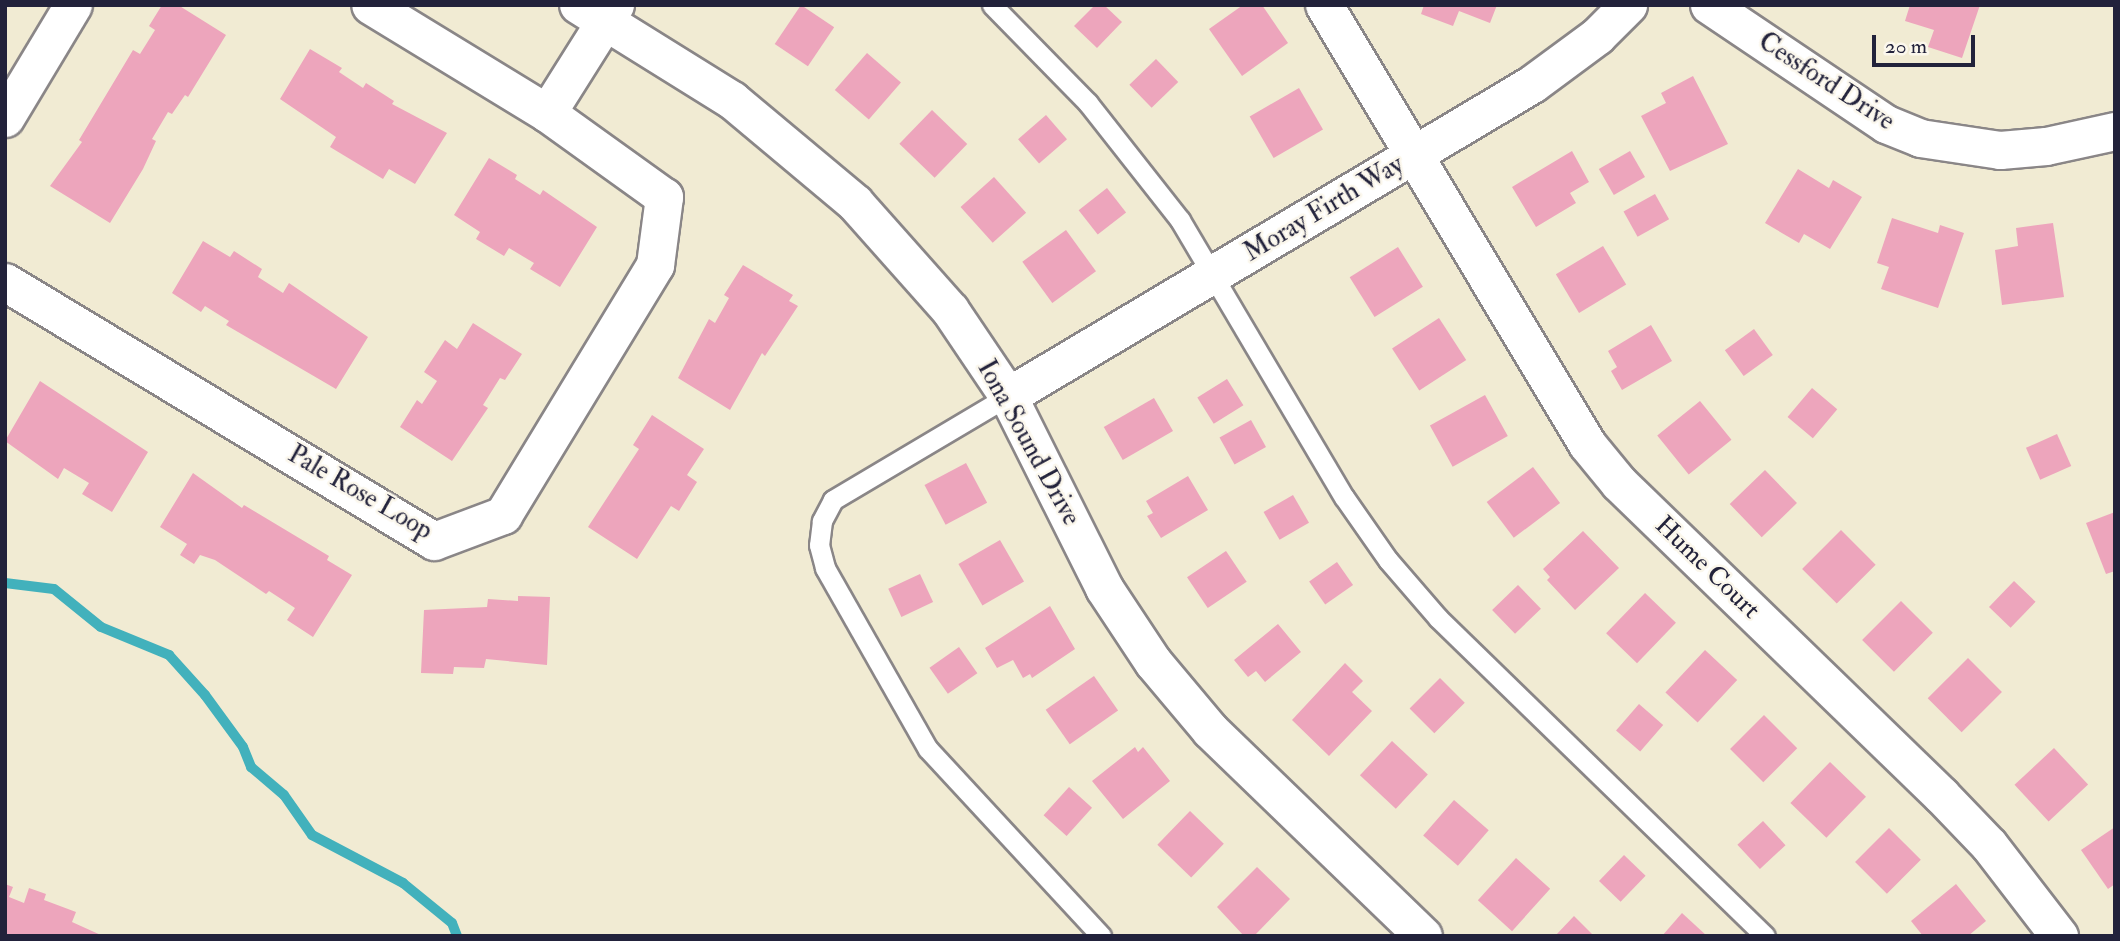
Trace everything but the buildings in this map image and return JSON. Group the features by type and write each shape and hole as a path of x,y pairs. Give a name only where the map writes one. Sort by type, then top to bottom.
{"street":[{"path":"5,118 73,5"},
{"name":"Pale Rose Loop","path":"5,282 434,541 503,515 655,265 664,197 547,113 370,5"},
{"name":"Hume Court","path":"1324,5 1595,454 1619,483 1935,789 1989,845 2059,936"},
{"name":"Moray Firth Way","path":"1008,396 1532,84 1597,36 1628,5"},
{"name":"Cessford Drive","path":"1709,5 1886,124 1920,138 2000,150 2046,146 2115,131"},
{"path":"547,113 600,11"},
{"name":"Iona Sound Drive","path":"600,11 732,100 855,203 950,310 1008,396 1104,588 1153,662 1210,730 1423,936"}],"lane":[{"path":"992,5 1088,103 1180,220 1344,497 1388,560 1438,618 1765,936"},
{"path":"1008,396 833,500 822,521 820,545 825,568 928,749 1101,936"}],"waterway":[{"path":"5,583 54,589 101,627 169,655 205,695 243,747 251,767 284,795 312,835 403,883 452,923 457,936"}]}
